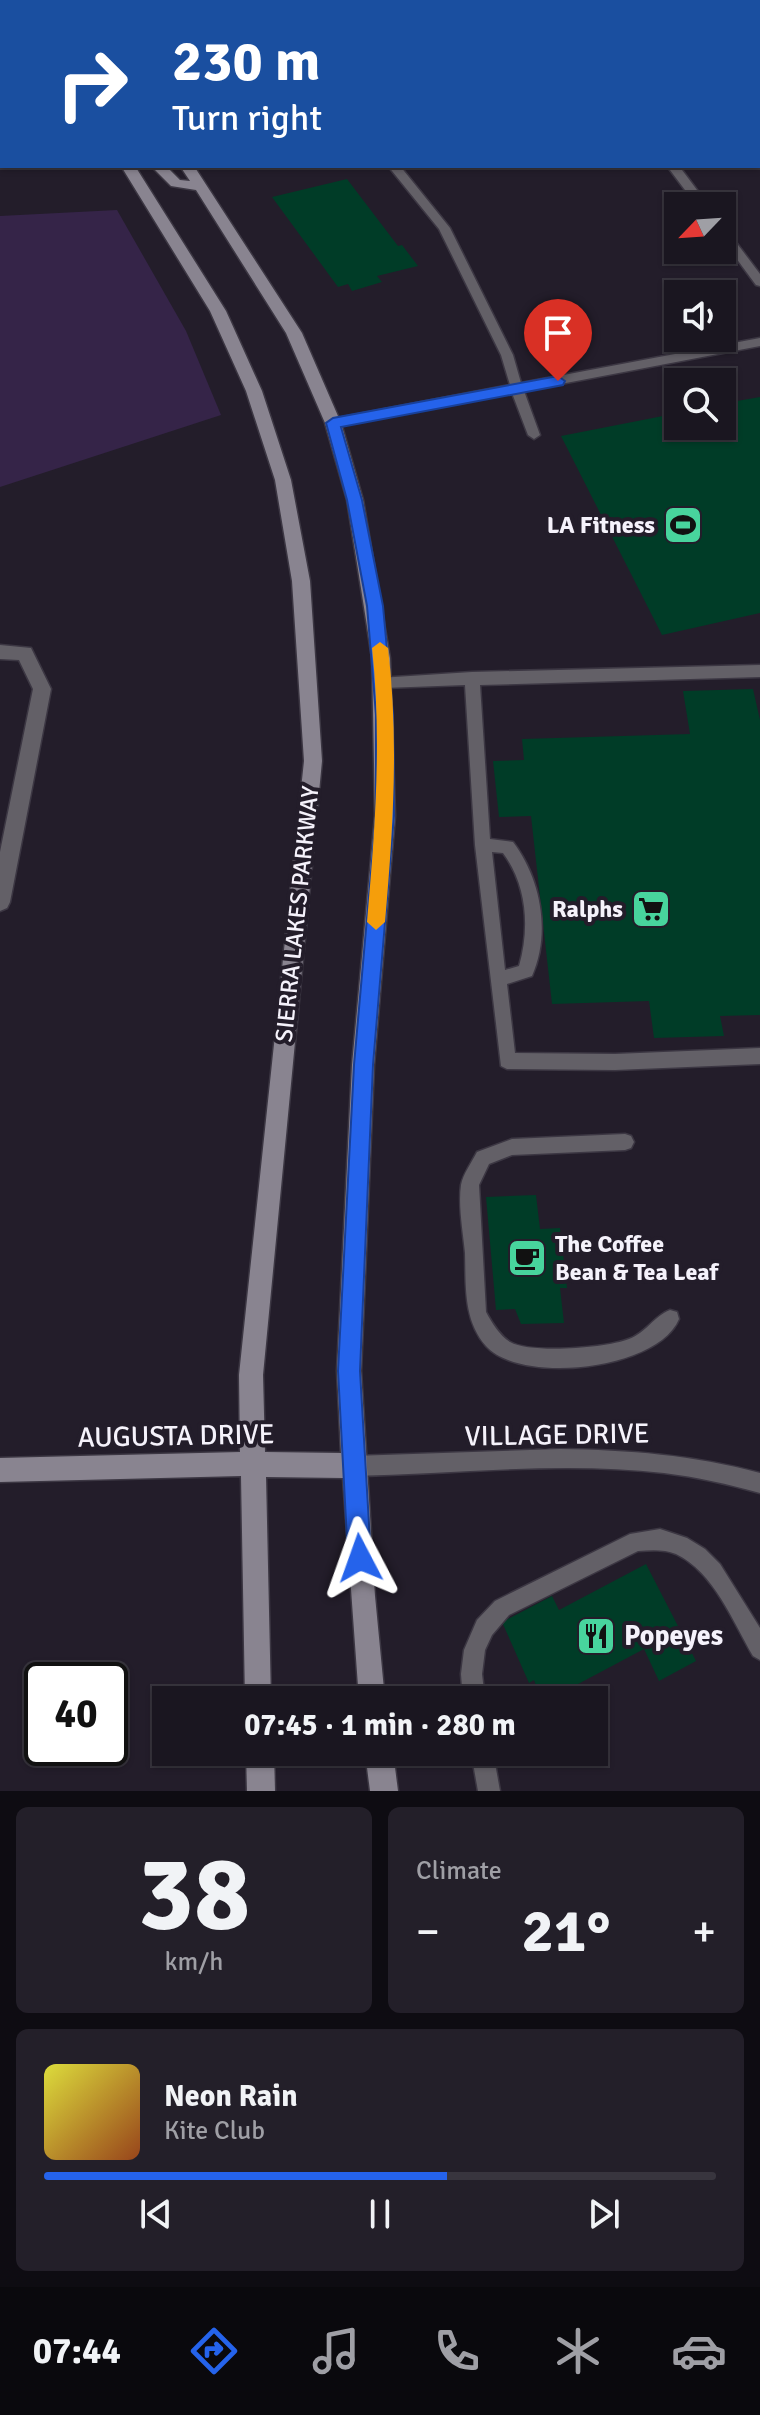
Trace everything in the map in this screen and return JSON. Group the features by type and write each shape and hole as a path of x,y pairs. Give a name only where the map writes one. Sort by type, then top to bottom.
{"street":[{"name":"SIERRA LAKES PARKWAY","path":"129,168 218,311 254,391 283,480 301,581 313,761 253,1360 252,1463 258,1686"},
{"path":"160,168 176,183 201,187"},
{"path":"188,168 294,333 333,423 355,500 375,606 384,682 385,816 363,1065 349,1371 353,1466 371,1686"},
{"path":"0,652 25,653 42,689 0,902"},
{"name":"AUGUSTA DRIVE","path":"0,1470 252,1463 353,1466"},
{"path":"260,1766 261,1791"},
{"path":"381,1766 384,1791"}],"lane":[{"path":"396,168 444,228 507,355 523,410 534,435"},
{"path":"674,168 692,192"},
{"path":"736,250 760,282"},
{"path":"333,423 760,342"},
{"path":"384,682 760,671"},
{"path":"472,678 483,845 507,1061 615,1062 760,1056"},
{"path":"483,845 507,847 519,859 530,901 534,948 526,971 499,979"},
{"path":"625,1142 512,1147 483,1158 470,1184 477,1313 484,1329 497,1344 513,1353 532,1355 618,1352 647,1340 670,1319"},
{"name":"VILLAGE DRIVE","path":"353,1466 667,1461 728,1472 760,1483"},
{"path":"472,1686 473,1653 489,1619 502,1608 637,1541 657,1536 676,1541 695,1552 711,1568 760,1649"},
{"path":"485,1766 489,1791"}],"shaded area":[{"path":"117,210 186,331 221,415 0,487 0,216"}],"building":[{"path":"347,179 398,246 402,245 418,266 377,276 382,282 352,291 348,284 338,287 272,197"},
{"name":"LA Fitness","path":"760,397 760,613 662,635 561,436 664,416 664,440 736,440 736,400"},
{"name":"Ralphs","path":"753,689 760,720 760,1015 720,1016 724,1036 654,1038 649,1001 552,1004 531,816 499,817 493,761 524,760 522,739 690,734 683,691"},
{"name":"The Coffee Bean & Tea Leaf","path":"536,1195 540,1229 560,1228 567,1288 560,1288 564,1323 521,1324 515,1309 496,1310 486,1197"},
{"name":"Popeyes","path":"646,1564 696,1661 659,1681 644,1649 574,1686 536,1686 534,1680 529,1683 502,1622 552,1596 559,1610"}],"slow traffic":[{"path":"376,922 385,816 384,682 380,648"}],"place":[{"name":"LA Fitness","path":"683,525"},
{"name":"Ralphs","path":"651,909"},
{"name":"The Coffee Bean & Tea Leaf","path":"527,1258"},
{"name":"Popeyes","path":"596,1636"}],"route":[{"path":"360,1558 349,1371 363,1065 385,816 385,715 375,606 355,500 333,423 558,381"}]}
